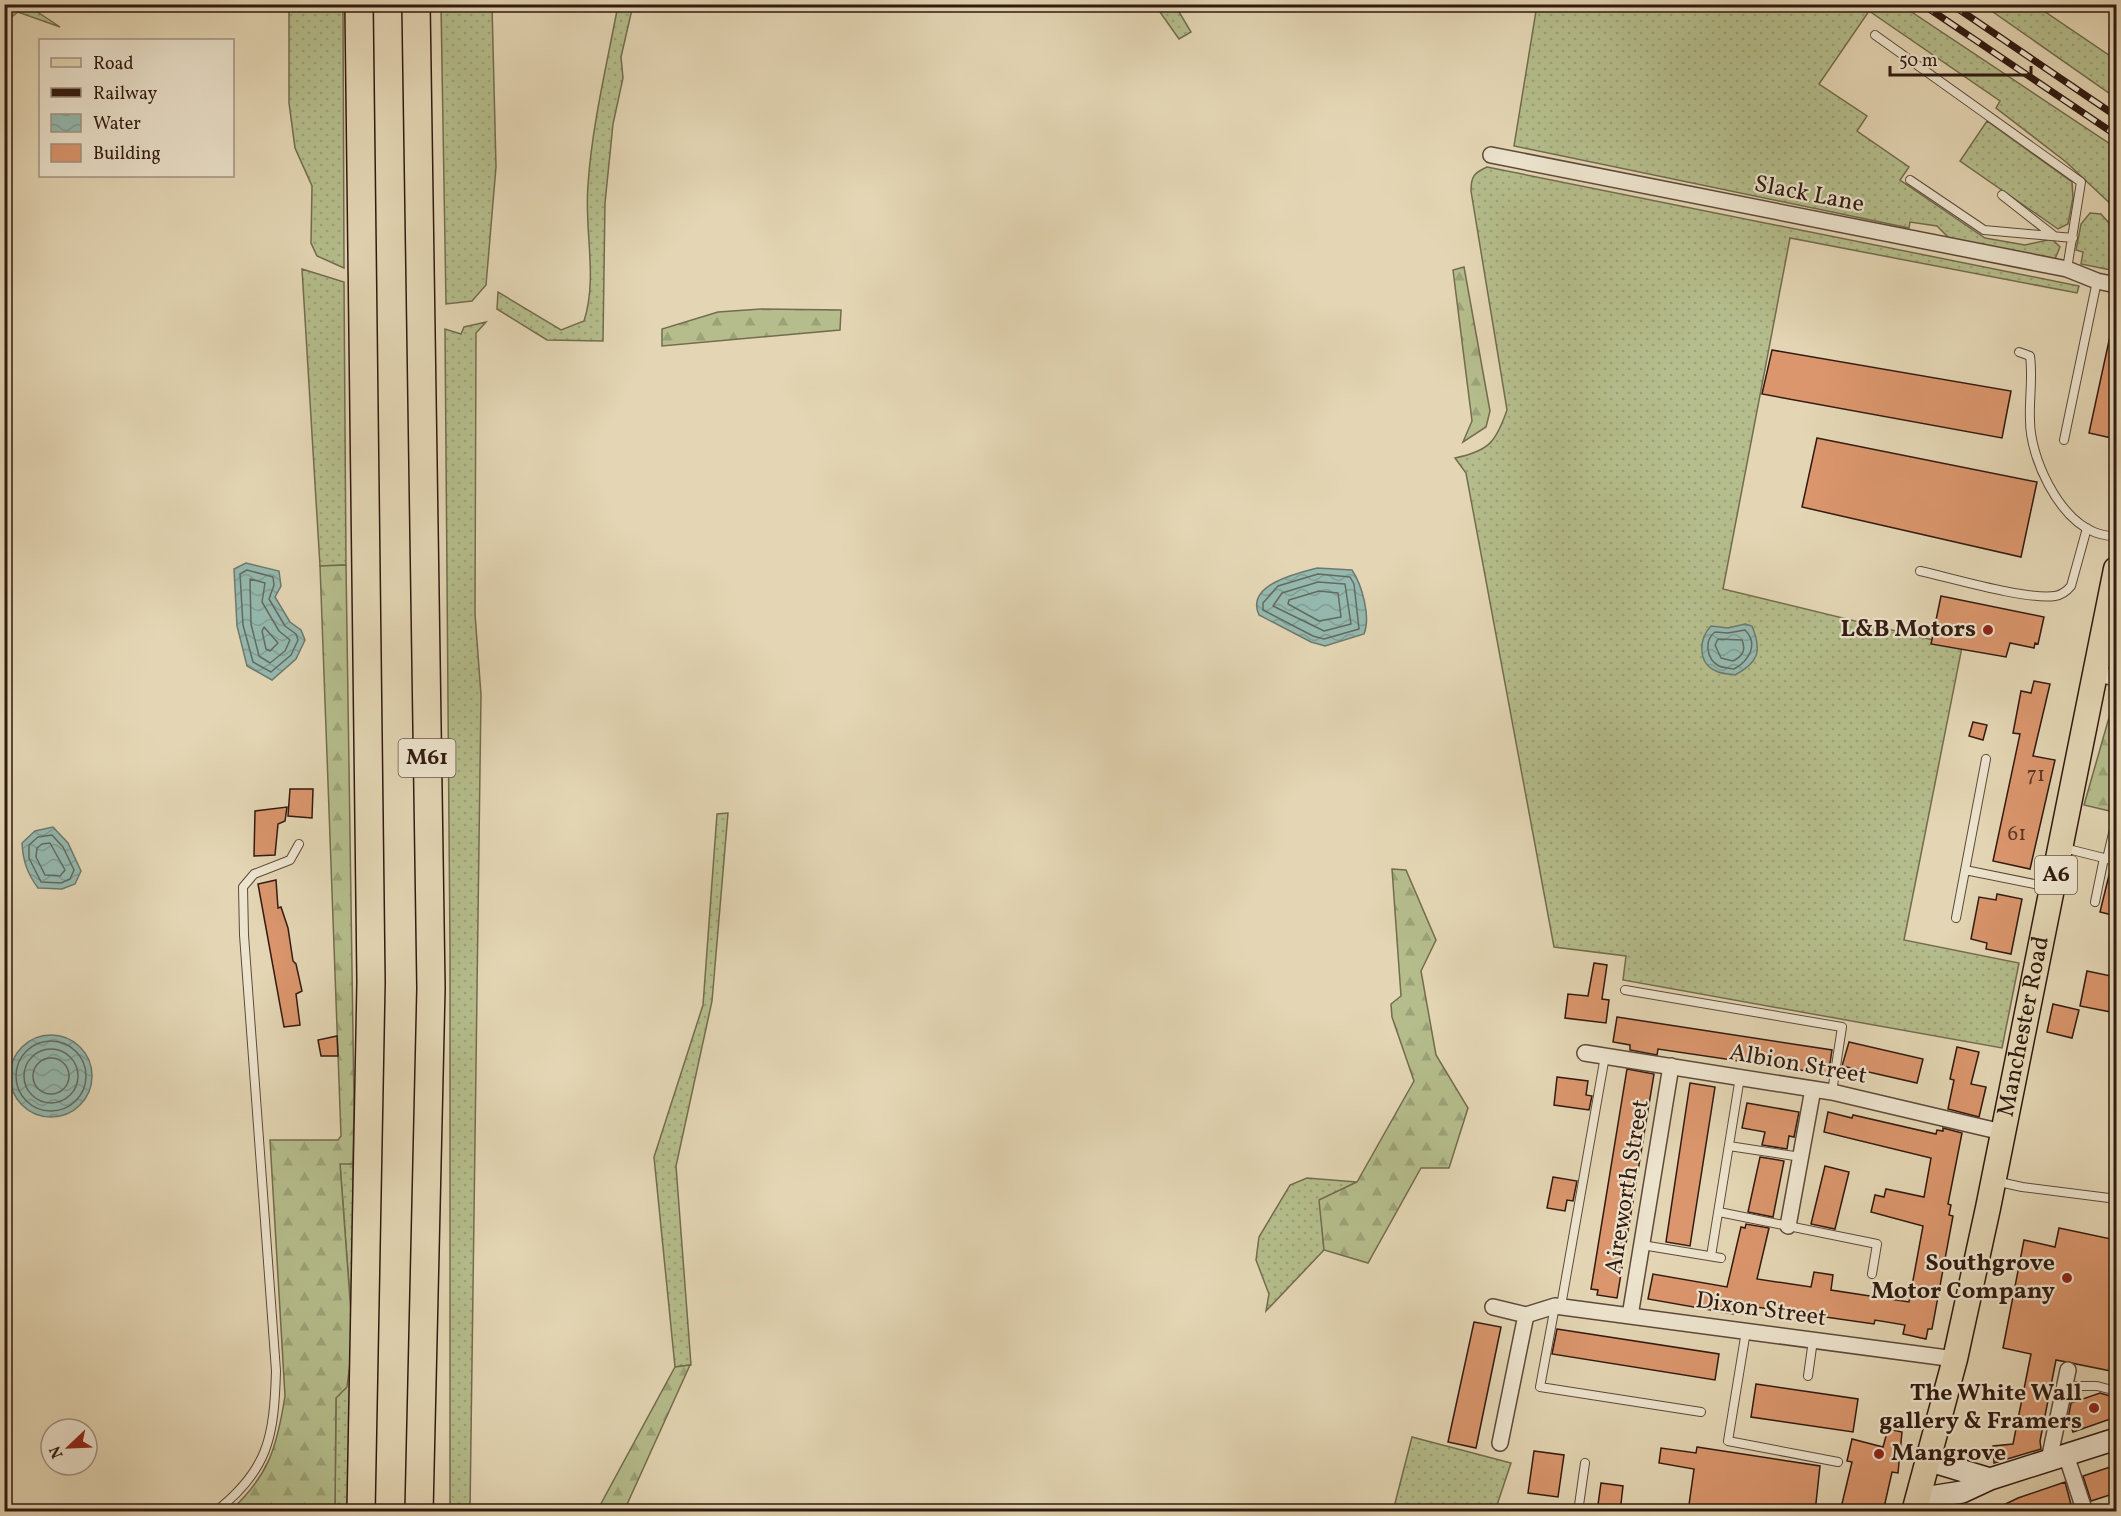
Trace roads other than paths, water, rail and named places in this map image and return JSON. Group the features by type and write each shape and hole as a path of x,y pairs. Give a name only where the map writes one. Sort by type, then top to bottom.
{"highway":[{"name":"M61","path":"359,4 371,982 361,1512"},
{"name":"M61","path":"416,4 431,988 418,1512"}],"main road":[{"name":"Manchester Road","path":"1920,1488 1955,1359 2062,847 2107,676 2116,569"},
{"path":"1920,1488 1962,1492 1990,1479 2116,1439"},
{"path":"1920,1488 1990,1479"}],"street":[{"name":"Slack Lane","path":"1491,155 2067,269 2097,281 2116,285"},
{"name":"Albion Street","path":"1585,1053 1832,1092 2002,1132"},
{"name":"Aireworth Street","path":"1630,1316 1671,1066"},
{"path":"1788,1226 1813,1089"},
{"path":"1493,1307 1526,1315 1558,1306"},
{"name":"Dixon Street","path":"1558,1306 1955,1359"},
{"path":"1500,1443 1526,1315"},
{"path":"2068,1370 2057,1458 2085,1512"}],"lane":[{"path":"1875,35 2081,182 2067,269"},
{"path":"1910,180 1984,230 2073,238"},
{"path":"2002,195 2054,236"},
{"path":"2064,440 2097,281"},
{"path":"2019,352 2030,356 2033,375 2030,421 2043,473 2056,497 2075,520 2093,532 2116,537"},
{"path":"1920,571 2020,592 2055,596 2065,592 2071,586 2087,528"},
{"path":"1956,918 1986,759"},
{"path":"2095,902 2115,825"},
{"path":"214,1512 246,1485 263,1458 275,1420 276,1371 244,935 243,886 254,874 290,860 299,844"},
{"path":"2062,847 2116,861"},
{"path":"1965,870 2054,888"},
{"path":"1625,990 1842,1027 1832,1092"},
{"path":"1605,1056 1558,1306 1540,1387 1701,1412"},
{"path":"1711,1256 1740,1077"},
{"path":"1729,1146 1800,1157"},
{"path":"1993,1180 2022,1187 2109,1198"},
{"path":"1719,1212 1877,1244 1872,1274"},
{"path":"1642,1245 1721,1258"},
{"path":"1746,1331 1728,1441 1838,1462"},
{"path":"1808,1376 1813,1340"},
{"path":"2065,1386 2097,1386 2116,1391"},
{"path":"1578,1512 1586,1463"}],"water":[{"path":"246,563 279,571 281,586 275,597 290,622 301,630 305,640 296,659 272,680 247,666 237,626 234,569"},
{"path":"1317,568 1352,570 1359,584 1366,610 1364,634 1325,646 1311,642 1259,615 1257,605 1259,596 1266,588 1286,577"},
{"path":"1745,624 1752,626 1757,642 1754,660 1735,675 1720,673 1710,667 1703,656 1702,643 1711,626 1728,628"},
{"path":"53,827 68,843 81,871 75,884 62,889 38,888 26,867 22,843 35,831"},
{"path":"51,1035 67,1038 80,1047 89,1060 92,1076 89,1092 80,1105 67,1114 51,1117 35,1114 22,1105 13,1092 10,1076 13,1060 22,1047 35,1038"}],"railway":[{"path":"1922,4 2116,135"},
{"path":"1951,4 2116,116"}],"place":[{"name":"L&B Motors","path":"1988,630"},
{"name":"Southgrove Motor Company","path":"2067,1278"},
{"name":"The White Wall gallery & Framers","path":"2094,1408"},
{"name":"Mangrove","path":"1879,1454"}]}
